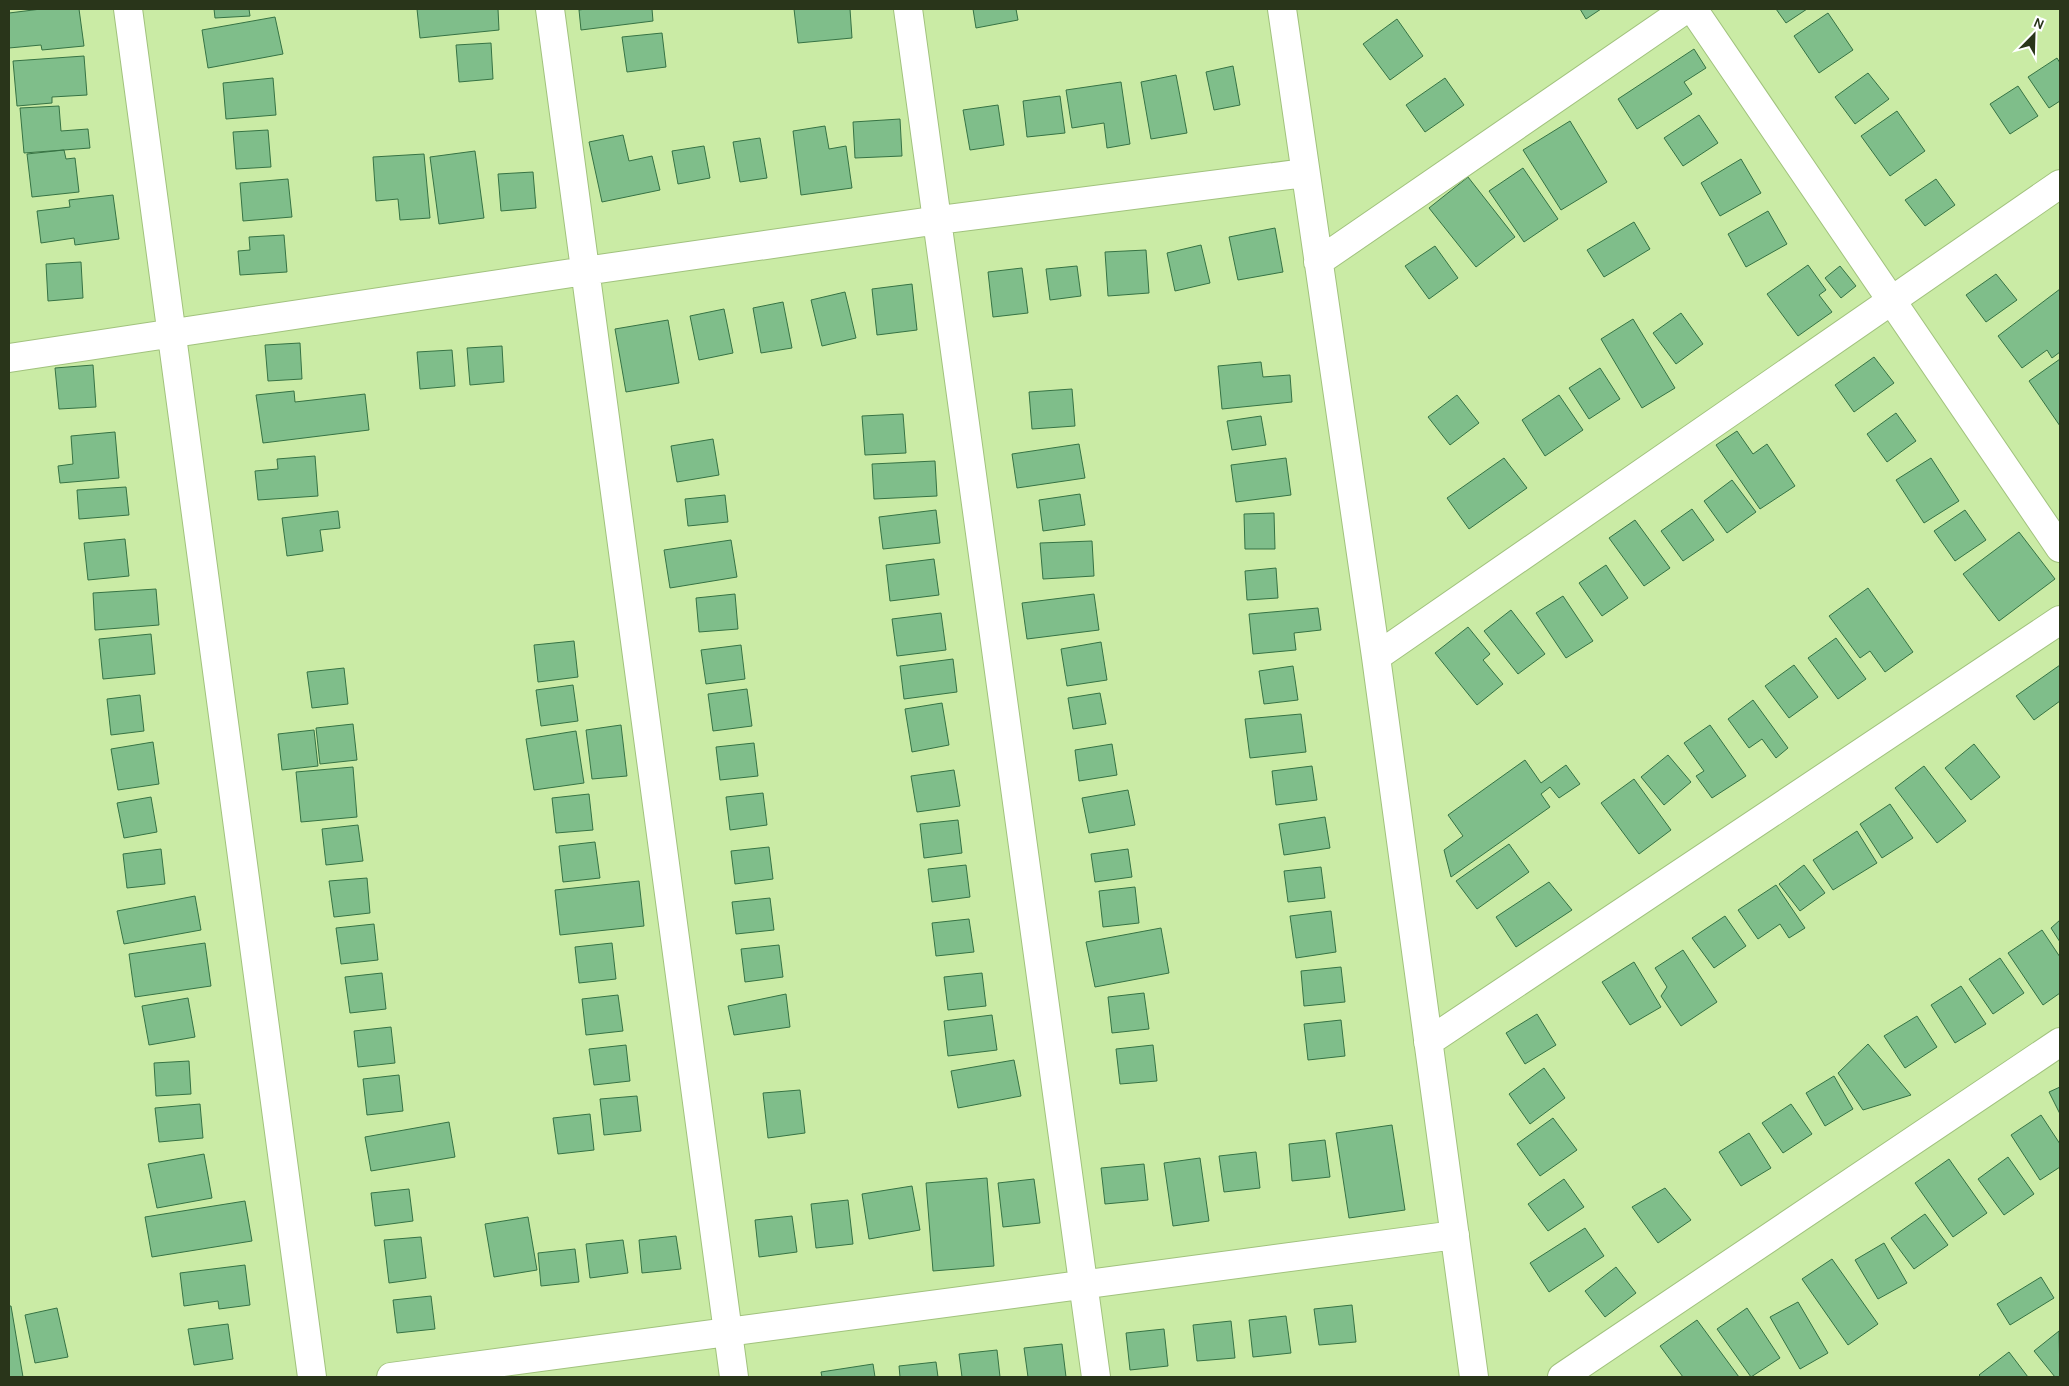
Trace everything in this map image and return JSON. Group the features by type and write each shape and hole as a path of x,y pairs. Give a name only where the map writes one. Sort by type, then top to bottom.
{"street":[{"path":"128,9 312,1377"},
{"path":"550,9 734,1377"},
{"path":"908,9 1096,1377"},
{"path":"1282,9 1304,172 1376,657 1474,1377"},
{"path":"1318,262 1686,9"},
{"path":"1693,9 2060,548"},
{"path":"9,358 938,220 1304,172"},
{"path":"1376,657 2060,184"},
{"path":"1428,1042 2060,620"},
{"path":"1562,1377 2060,1042"},
{"path":"391,1377 1455,1235"}],"building":[{"path":"41,9 79,9 84,46 42,50 41,45 9,48 9,13"},
{"path":"214,9 249,9 250,16 215,18"},
{"path":"417,9 498,9 499,30 420,38"},
{"path":"652,9 653,21 581,30 579,10"},
{"path":"794,9 850,9 852,38 798,43"},
{"path":"973,9 1016,9 1018,20 976,28"},
{"path":"1580,9 1601,9 1586,19"},
{"path":"1776,9 1807,9 1786,23"},
{"path":"1828,13 1853,50 1819,73 1794,36"},
{"path":"275,17 283,54 208,68 202,30"},
{"path":"1397,19 1423,56 1390,80 1363,44"},
{"path":"662,33 666,67 627,72 622,37"},
{"path":"491,43 493,79 459,82 456,45"},
{"path":"1694,49 1706,68 1684,82 1692,94 1637,129 1618,99"},
{"path":"84,56 87,95 52,97 52,103 17,106 13,61"},
{"path":"2057,58 2060,63 2060,101 2049,108 2028,77"},
{"path":"1233,66 1240,105 1214,110 1206,72"},
{"path":"1868,73 1889,99 1855,124 1835,97"},
{"path":"1176,75 1187,133 1151,139 1141,82"},
{"path":"273,78 276,115 226,119 223,83"},
{"path":"1445,78 1464,105 1425,132 1406,105"},
{"path":"1121,82 1130,144 1107,148 1104,123 1072,128 1066,90"},
{"path":"2018,86 2038,116 2010,134 1990,104"},
{"path":"1060,96 1065,133 1027,137 1023,101"},
{"path":"998,105 1004,145 970,150 963,110"},
{"path":"59,106 61,131 88,129 90,148 24,153 20,108"},
{"path":"1897,111 1925,151 1890,176 1861,136"},
{"path":"1699,115 1718,143 1683,166 1664,138"},
{"path":"900,119 902,156 855,158 853,122"},
{"path":"1570,121 1607,182 1561,210 1523,150"},
{"path":"825,126 829,149 846,146 852,188 801,195 793,131"},
{"path":"268,130 271,167 236,169 233,132"},
{"path":"623,135 629,161 652,156 660,190 602,202 589,142"},
{"path":"760,138 767,178 740,182 733,142"},
{"path":"704,146 710,178 678,184 672,151"},
{"path":"64,150 66,159 75,158 79,192 32,197 27,154"},
{"path":"475,151 484,218 439,224 430,157"},
{"path":"424,154 430,218 400,220 398,199 376,201 373,157"},
{"path":"1741,159 1761,193 1720,216 1701,183"},
{"path":"1523,168 1558,219 1524,242 1489,191"},
{"path":"533,172 536,208 501,211 498,174"},
{"path":"1468,177 1515,237 1476,267 1429,208"},
{"path":"288,179 292,217 243,221 240,183"},
{"path":"1936,179 1955,205 1925,226 1905,200"},
{"path":"113,195 119,239 75,245 74,238 41,243 37,211 70,207 69,200"},
{"path":"1768,211 1787,244 1746,267 1728,234"},
{"path":"1634,222 1650,249 1604,277 1587,250"},
{"path":"1275,228 1283,272 1238,280 1229,237"},
{"path":"284,235 287,272 240,275 238,251 250,250 249,237"},
{"path":"1201,245 1210,283 1175,291 1167,253"},
{"path":"1435,246 1458,278 1429,299 1405,266"},
{"path":"1146,250 1149,293 1108,296 1105,252"},
{"path":"81,262 83,298 48,301 46,264"},
{"path":"1808,265 1826,290 1819,295 1832,312 1798,336 1767,294"},
{"path":"1077,266 1081,296 1050,300 1046,269"},
{"path":"1840,266 1856,286 1841,298 1825,278"},
{"path":"1022,268 1028,313 993,317 988,272"},
{"path":"1996,274 2017,300 1986,322 1966,295"},
{"path":"912,284 917,330 877,335 872,289"},
{"path":"2060,289 2060,352 2052,358 2047,350 2022,368 1998,336"},
{"path":"845,292 856,338 822,346 811,300"},
{"path":"783,302 792,348 761,353 753,308"},
{"path":"724,309 733,353 699,360 690,316"},
{"path":"1681,313 1703,344 1676,364 1653,333"},
{"path":"1633,319 1675,388 1642,408 1601,339"},
{"path":"668,320 679,383 626,392 615,329"},
{"path":"300,343 302,379 268,381 265,345"},
{"path":"502,346 504,382 470,385 467,348"},
{"path":"452,350 455,386 420,389 417,352"},
{"path":"1874,357 1894,383 1854,412 1835,385"},
{"path":"2060,359 2060,426 2029,381"},
{"path":"1261,362 1263,377 1290,375 1292,402 1222,409 1218,366"},
{"path":"93,365 96,407 59,409 55,368"},
{"path":"1600,368 1620,399 1589,419 1569,388"},
{"path":"1072,389 1075,426 1032,429 1029,392"},
{"path":"294,391 295,402 365,394 369,430 263,443 256,395"},
{"path":"1457,395 1479,423 1450,445 1428,417"},
{"path":"1559,395 1583,430 1545,456 1522,420"},
{"path":"1896,413 1916,441 1887,462 1867,434"},
{"path":"903,414 906,453 865,455 862,416"},
{"path":"1261,416 1266,445 1232,450 1227,421"},
{"path":"1737,431 1753,454 1767,444 1795,486 1760,509 1716,445"},
{"path":"115,432 119,478 60,483 58,466 73,464 71,436"},
{"path":"713,439 719,475 677,482 671,446"},
{"path":"1079,444 1085,478 1017,488 1012,454"},
{"path":"315,456 318,496 258,500 255,471 278,469 277,459"},
{"path":"1286,458 1291,495 1236,502 1231,465"},
{"path":"1504,458 1527,488 1469,529 1447,498"},
{"path":"1931,458 1959,501 1924,523 1896,480"},
{"path":"935,461 937,496 874,499 872,464"},
{"path":"1732,480 1756,512 1727,533 1704,501"},
{"path":"126,487 129,515 79,519 77,490"},
{"path":"1080,494 1085,525 1043,531 1039,500"},
{"path":"725,495 728,522 688,526 685,499"},
{"path":"1692,509 1714,540 1683,561 1661,531"},
{"path":"936,510 940,543 883,549 879,517"},
{"path":"1965,510 1986,540 1955,561 1934,531"},
{"path":"338,511 340,528 320,530 323,551 287,556 282,518"},
{"path":"1274,513 1275,549 1245,549 1244,514"},
{"path":"1635,520 1670,568 1644,586 1609,538"},
{"path":"2019,532 2055,579 1999,621 1963,574"},
{"path":"125,539 129,576 88,580 84,543"},
{"path":"731,540 737,577 670,588 664,550"},
{"path":"1092,541 1094,576 1043,579 1040,543"},
{"path":"934,559 939,595 890,601 886,565"},
{"path":"1606,565 1628,598 1602,616 1579,583"},
{"path":"1276,568 1278,598 1247,600 1245,571"},
{"path":"1868,588 1913,652 1885,672 1870,651 1860,658 1829,616"},
{"path":"156,589 159,625 95,630 93,593"},
{"path":"735,594 738,629 699,632 696,598"},
{"path":"1094,594 1099,630 1027,639 1022,603"},
{"path":"1563,596 1593,641 1566,658 1536,613"},
{"path":"1318,608 1321,630 1294,633 1296,650 1253,654 1249,614"},
{"path":"1511,610 1545,654 1518,674 1484,631"},
{"path":"941,613 946,650 897,656 892,619"},
{"path":"1468,627 1490,654 1483,660 1503,684 1477,705 1435,653"},
{"path":"151,634 155,674 103,679 99,639"},
{"path":"1836,638 1866,679 1838,699 1808,658"},
{"path":"574,641 578,677 538,682 534,645"},
{"path":"1101,642 1107,680 1067,686 1061,649"},
{"path":"741,645 745,679 706,684 701,650"},
{"path":"953,659 957,692 904,699 900,666"},
{"path":"1794,665 1818,697 1789,718 1765,686"},
{"path":"2060,665 2060,701 2034,720 2016,696"},
{"path":"1293,666 1298,700 1264,704 1259,671"},
{"path":"344,668 348,704 312,708 307,672"},
{"path":"573,685 578,721 541,726 536,690"},
{"path":"747,689 752,726 713,731 708,694"},
{"path":"1100,693 1106,724 1073,729 1068,698"},
{"path":"140,695 144,731 111,735 107,699"},
{"path":"1753,700 1788,748 1776,758 1762,739 1749,748 1728,719"},
{"path":"942,703 949,745 912,752 905,709"},
{"path":"1301,714 1306,752 1250,758 1245,719"},
{"path":"353,724 357,760 320,764 316,728"},
{"path":"621,725 627,776 592,779 586,730"},
{"path":"1710,725 1746,776 1712,798 1696,776 1704,771 1684,743"},
{"path":"314,730 318,766 282,770 278,734"},
{"path":"576,731 584,783 534,790 526,739"},
{"path":"153,742 159,784 118,790 111,749"},
{"path":"754,743 758,776 720,780 716,747"},
{"path":"1112,744 1117,775 1079,781 1075,750"},
{"path":"1974,744 2000,777 1971,800 1945,768"},
{"path":"1668,755 1691,782 1664,805 1641,777"},
{"path":"1525,760 1541,783 1566,765 1580,784 1559,798 1550,787 1541,794 1550,807 1451,877 1444,850 1463,836 1448,815"},
{"path":"1312,766 1317,800 1276,805 1272,771"},
{"path":"1924,766 1966,821 1937,843 1895,788"},
{"path":"353,767 357,817 301,822 296,772"},
{"path":"954,770 960,806 917,812 911,776"},
{"path":"1634,779 1671,830 1639,854 1601,803"},
{"path":"1128,790 1135,825 1089,833 1082,798"},
{"path":"763,793 767,825 730,830 726,797"},
{"path":"589,794 593,830 556,833 552,798"},
{"path":"151,797 157,832 124,838 117,803"},
{"path":"1890,804 1913,838 1882,858 1860,824"},
{"path":"1325,817 1330,848 1284,855 1279,824"},
{"path":"958,820 962,853 924,858 920,824"},
{"path":"358,825 363,861 326,865 322,829"},
{"path":"1857,831 1877,863 1833,890 1813,860"},
{"path":"595,842 600,878 563,882 559,846"},
{"path":"1509,844 1529,872 1477,909 1456,881"},
{"path":"769,847 773,879 735,884 731,851"},
{"path":"161,849 165,884 127,888 123,854"},
{"path":"1128,849 1132,877 1095,882 1091,854"},
{"path":"966,865 970,897 932,902 928,869"},
{"path":"1804,865 1825,893 1800,911 1779,884"},
{"path":"1321,867 1325,898 1288,902 1284,871"},
{"path":"367,878 370,913 334,917 329,881"},
{"path":"639,881 644,926 560,935 555,890"},
{"path":"1549,882 1572,910 1516,947 1496,917"},
{"path":"1776,885 1805,928 1789,938 1780,924 1758,939 1738,910"},
{"path":"1135,887 1139,923 1103,927 1099,891"},
{"path":"195,896 201,930 124,944 117,911"},
{"path":"770,898 774,930 736,934 732,902"},
{"path":"1331,911 1336,952 1296,958 1290,916"},
{"path":"1725,916 1746,946 1714,968 1692,938"},
{"path":"969,919 974,952 936,956 932,923"},
{"path":"2060,920 2060,942 2051,928"},
{"path":"374,924 378,960 341,964 336,928"},
{"path":"1161,928 1169,973 1095,987 1086,942"},
{"path":"2042,930 2060,957 2060,993 2043,1005 2008,953"},
{"path":"205,943 211,986 135,997 129,954"},
{"path":"612,943 616,979 579,983 575,947"},
{"path":"779,945 783,977 745,982 741,949"},
{"path":"1683,950 1717,1002 1681,1026 1661,996 1667,987 1655,968"},
{"path":"2000,958 2024,993 1993,1014 1969,979"},
{"path":"1634,962 1661,1007 1630,1025 1602,982"},
{"path":"1341,967 1345,1002 1304,1006 1301,971"},
{"path":"382,973 386,1009 350,1013 345,977"},
{"path":"982,973 986,1006 948,1010 944,977"},
{"path":"1961,986 1986,1024 1955,1043 1931,1005"},
{"path":"1144,993 1149,1029 1112,1033 1108,997"},
{"path":"786,994 790,1027 734,1035 728,1006"},
{"path":"618,995 623,1031 586,1035 582,999"},
{"path":"188,998 195,1037 149,1045 142,1006"},
{"path":"1537,1014 1556,1045 1525,1064 1506,1033"},
{"path":"992,1015 997,1050 948,1056 944,1021"},
{"path":"1917,1016 1937,1047 1905,1068 1884,1036"},
{"path":"1341,1020 1345,1056 1308,1060 1304,1024"},
{"path":"391,1027 395,1063 358,1067 354,1031"},
{"path":"1868,1044 1911,1095 1863,1110 1838,1073"},
{"path":"626,1045 630,1081 594,1085 589,1049"},
{"path":"1153,1045 1157,1081 1120,1084 1116,1049"},
{"path":"1014,1060 1021,1096 958,1108 951,1071"},
{"path":"189,1061 191,1094 156,1096 154,1063"},
{"path":"1544,1068 1565,1098 1530,1124 1509,1094"},
{"path":"399,1075 403,1111 367,1115 363,1079"},
{"path":"1834,1076 1853,1109 1825,1126 1806,1093"},
{"path":"2060,1087 2060,1114 2049,1092"},
{"path":"800,1090 805,1133 768,1138 763,1093"},
{"path":"637,1096 641,1131 604,1135 600,1099"},
{"path":"200,1104 203,1138 159,1142 155,1108"},
{"path":"1791,1104 1812,1134 1783,1153 1762,1123"},
{"path":"590,1114 594,1150 558,1154 553,1118"},
{"path":"2041,1115 2060,1144 2060,1167 2040,1180 2011,1135"},
{"path":"1553,1118 1577,1150 1540,1176 1517,1144"},
{"path":"449,1122 455,1157 371,1171 365,1137"},
{"path":"1392,1125 1405,1210 1349,1218 1336,1133"},
{"path":"1749,1133 1771,1168 1741,1186 1719,1152"},
{"path":"1325,1140 1330,1177 1292,1181 1289,1144"},
{"path":"1256,1152 1260,1188 1224,1192 1219,1156"},
{"path":"204,1154 212,1198 157,1208 148,1164"},
{"path":"2008,1157 2034,1194 2004,1215 1978,1179"},
{"path":"1200,1158 1209,1221 1173,1226 1164,1163"},
{"path":"1949,1159 1987,1213 1953,1237 1915,1183"},
{"path":"1144,1164 1148,1200 1105,1204 1101,1168"},
{"path":"987,1178 994,1266 933,1271 926,1183"},
{"path":"1034,1179 1040,1223 1003,1227 998,1183"},
{"path":"1564,1179 1584,1207 1548,1231 1528,1204"},
{"path":"912,1186 920,1230 869,1239 862,1194"},
{"path":"1665,1188 1691,1220 1658,1243 1632,1207"},
{"path":"409,1189 413,1221 375,1226 371,1193"},
{"path":"848,1200 853,1244 816,1248 811,1204"},
{"path":"245,1201 252,1241 152,1257 145,1217"},
{"path":"1925,1214 1948,1245 1914,1269 1891,1238"},
{"path":"792,1216 797,1252 759,1257 755,1220"},
{"path":"528,1217 537,1270 494,1277 485,1224"},
{"path":"1585,1228 1604,1256 1549,1292 1530,1263"},
{"path":"676,1236 681,1269 642,1273 639,1240"},
{"path":"421,1237 426,1278 389,1283 384,1240"},
{"path":"623,1240 628,1273 590,1278 586,1244"},
{"path":"1884,1243 1907,1283 1878,1299 1855,1260"},
{"path":"575,1249 579,1282 541,1286 538,1253"},
{"path":"1832,1259 1878,1324 1848,1345 1802,1279"},
{"path":"245,1265 250,1305 219,1309 218,1301 184,1306 180,1273"},
{"path":"1616,1267 1636,1293 1605,1317 1585,1291"},
{"path":"2041,1277 2054,1298 2010,1325 1997,1304"},
{"path":"431,1296 435,1329 397,1333 393,1300"},
{"path":"1798,1302 1828,1353 1800,1369 1770,1317"},
{"path":"1352,1305 1356,1342 1319,1345 1314,1309"},
{"path":"9,1306 11,1306 23,1377 9,1377"},
{"path":"57,1308 68,1357 35,1363 25,1315"},
{"path":"1747,1308 1780,1358 1751,1377 1717,1329"},
{"path":"1286,1316 1291,1353 1253,1357 1249,1320"},
{"path":"1697,1320 1739,1377 1683,1377 1660,1346"},
{"path":"1231,1321 1235,1358 1197,1361 1193,1325"},
{"path":"228,1324 233,1359 194,1365 188,1329"},
{"path":"1164,1329 1168,1366 1130,1370 1126,1333"},
{"path":"2059,1331 2060,1377 2055,1377 2034,1351"},
{"path":"1062,1344 1066,1377 1028,1377 1024,1348"},
{"path":"997,1350 1000,1377 962,1377 959,1354"},
{"path":"2009,1352 2028,1377 1981,1377 1979,1375"},
{"path":"936,1362 938,1377 900,1377 899,1366"},
{"path":"873,1364 875,1377 822,1377 821,1372"}]}
